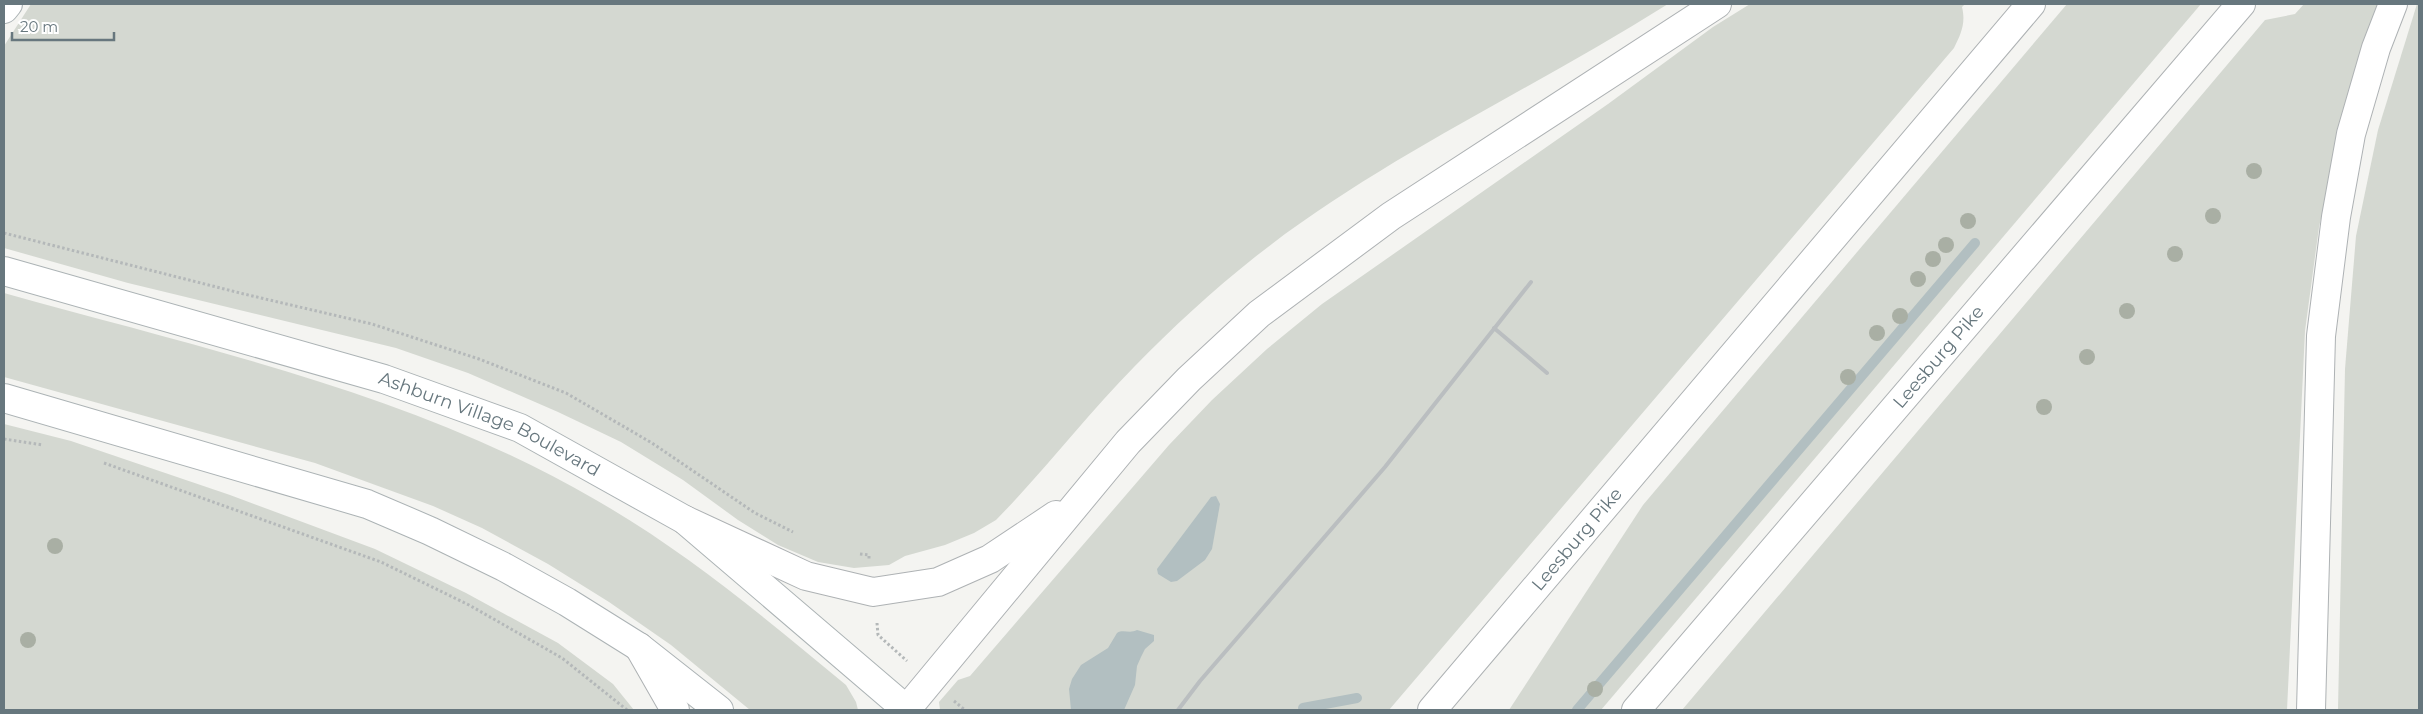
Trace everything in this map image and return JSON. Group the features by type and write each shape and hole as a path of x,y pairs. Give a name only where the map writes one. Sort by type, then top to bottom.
{"main road":[{"path":"4,9 8,4"},
{"path":"907,710 1135,435 1189,379 1259,314 1391,216 1717,4"},
{"name":"Leesburg Pike","path":"1432,710 2032,4"},
{"name":"Leesburg Pike","path":"1636,710 2241,4"},
{"path":"2311,710 2322,326 2336,217 2351,134 2376,48 2393,4"},
{"name":"Ashburn Village Boulevard","path":"4,271 384,379 520,428 685,520 907,710"},
{"path":"4,398 367,504 504,567 568,602 639,647 719,710"},
{"path":"685,520 806,576 873,592 938,582 990,558 1080,499"},
{"path":"639,647 675,710"}],"lane":[{"path":"1178,710 1200,681 1385,467 1531,282"},
{"path":"1494,328 1548,373"}],"path":[{"path":"4,439 52,447"},
{"path":"97,460 381,562 469,605 562,658 627,710"}],"shaded area":[{"path":"31,4 1668,4 1354,187 1255,257 1193,310 1134,367 996,520 974,533 945,545 905,556 889,565 854,568 818,562 778,545 738,520 683,480 621,442 468,373 396,348 128,283 4,248 4,46"},
{"path":"1750,4 1965,4 1962,7 1962,28 1954,48 1389,710 940,710 939,702 958,680 970,676 1169,445 1212,400 1267,349 1322,304 1608,104 1713,27"},
{"path":"2067,4 2201,4 1601,710 1509,710 1643,505"},
{"path":"2304,4 2380,4 2352,85 2319,227 2305,331 2287,710 1682,710 2265,20 2295,14"},
{"path":"2417,4 2419,4 2419,710 2338,710 2345,369 2356,236 2378,130"},
{"path":"4,293 231,355 307,378 382,403 455,431 527,463 630,520 725,587 846,685 856,702 858,710 750,710 671,645 609,602 548,564 482,528 433,506 315,463 4,377"},
{"path":"4,424 71,441 230,495 375,549 466,593 558,643 613,684 634,710 4,710"},
{"path":"1216,496 1220,504 1212,549 1205,560 1177,581 1171,582 1158,574 1157,569 1211,497"},
{"path":"1137,630 1154,635 1154,641 1145,649 1137,666 1135,685 1124,710 1071,710 1069,689 1072,679 1081,665 1108,648 1117,633"}],"waterway":[{"path":"1577,710 1975,243"},
{"path":"1303,708 1357,698"}]}
